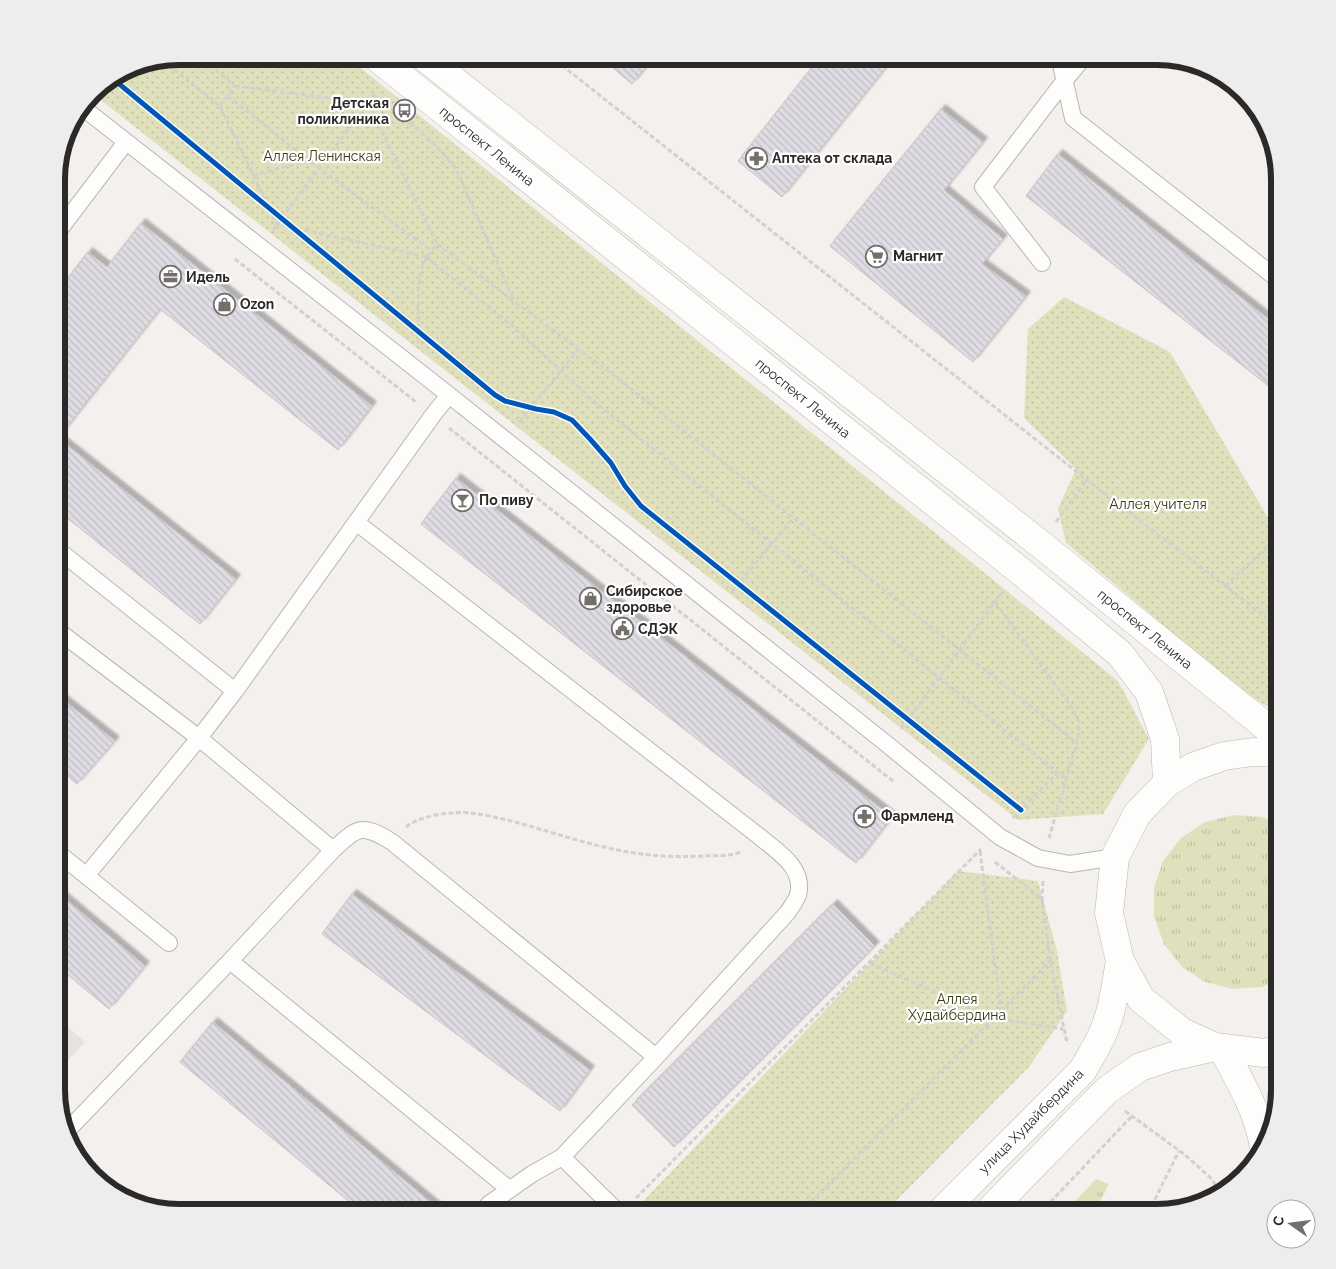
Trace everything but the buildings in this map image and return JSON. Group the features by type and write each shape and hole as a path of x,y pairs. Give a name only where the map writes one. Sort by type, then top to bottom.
{"main road":[{"name":"проспект Ленина","path":"386,65 1120,654 1149,692 1165,739 1167,783"},
{"name":"проспект Ленина","path":"434,65 1040,543 1271,731"},
{"path":"1271,753 1253,752 1224,756 1193,767 1167,783 1137,814 1115,857 1108,913 1120,961 1141,999 1182,1032 1219,1047 1264,1053 1271,1051"},
{"name":"улица Худайбердина","path":"948,1204 1082,1070 1097,1046 1106,1025 1120,961"},
{"path":"1219,1047 1248,1094 1261,1136"},
{"path":"995,1204 1106,1091 1140,1067 1170,1057 1219,1047"}],"lane":[{"path":"1061,65 1074,118 1271,274"},
{"path":"1042,263 983,186 1078,65"},
{"path":"88,112 505,440 888,745 996,834 1038,858 1070,864 1115,857"},
{"path":"65,221 126,142"},
{"path":"86,876 235,691 448,395"},
{"path":"356,522 760,837 792,864 798,877 798,895 788,912 656,1058 562,1157 532,1174 489,1204"},
{"path":"65,557 235,691"},
{"path":"65,637 199,738 333,850"},
{"path":"71,1126 230,962 333,850 351,834 364,830 376,832 392,842 656,1058"},
{"path":"65,859 170,943"},
{"path":"230,962 510,1189"},
{"path":"562,1157 610,1204"}],"path":[{"path":"169,65 220,106 270,210"},
{"path":"209,65 235,86 368,103"},
{"path":"561,65 1087,480 1271,621"},
{"path":"220,106 235,86"},
{"path":"245,266 379,89"},
{"path":"374,95 449,159 458,173 514,302"},
{"path":"228,96 309,161 432,251"},
{"path":"368,103 437,244 616,377 1076,743"},
{"path":"253,175 309,161"},
{"path":"255,198 270,210 279,221 298,233"},
{"path":"291,227 426,257 505,320 596,403 1066,779"},
{"path":"396,386 416,358 419,278 426,257 437,244"},
{"path":"230,254 896,783"},
{"path":"411,326 426,339"},
{"path":"489,460 534,408 578,349"},
{"path":"523,405 534,408"},
{"path":"1055,523 1087,480"},
{"path":"702,629 793,518"},
{"path":"1225,586 1271,543"},
{"path":"731,578 746,590"},
{"path":"873,765 1004,589"},
{"path":"995,602 1073,709 1079,722 1076,743 1045,851 1042,899 1063,1029 1068,1048"},
{"path":"900,713 915,726"},
{"path":"635,1199 1058,772"},
{"path":"1013,804 1021,810"},
{"path":"392,842 408,825 419,819 437,814 470,813 604,847 640,854 676,857 738,854 749,848 760,837"},
{"path":"973,844 1042,899"},
{"path":"980,850 1000,1010"},
{"path":"809,1204 1051,960"},
{"path":"870,963 993,1018 1063,1029"},
{"path":"1120,1106 1179,1151 1212,1179 1217,1187"},
{"path":"1048,1204 1132,1116"},
{"path":"1152,1204 1179,1151"}],"shaded area":[{"path":"65,1025 85,1042 65,1063"}],"green space":[{"name":"Аллея Ленинская","path":"171,65 357,65 1118,681 1149,739 1103,814 1018,820 99,98 122,80 135,74"},
{"name":"Аллея учителя","path":"1064,297 1170,352 1271,523 1271,708 1231,682 1066,543 1058,509 1076,469 1024,418 1028,329"},
{"path":"1234,815 1262,817 1271,821 1271,983 1262,987 1233,989 1205,982 1182,967 1164,944 1154,917 1154,888 1163,861 1181,838 1205,822"},
{"name":"Аллея Худайбердина","path":"958,871 1038,881 1057,951 1067,1011 1029,1067 893,1204 641,1204"},
{"path":"1096,1179 1109,1184 1099,1204 1072,1204"}],"cycle path":[{"path":"118,83 495,395 505,401 554,412 572,420 611,463 625,486 641,506 1021,810"}],"place":[{"name":"Детская поликлиника","path":"405,111"},
{"name":"Аптека от склада","path":"756,158"},
{"name":"Магнит","path":"877,256"},
{"name":"Идель","path":"170,277"},
{"name":"Ozon","path":"224,304"},
{"name":"По пиву","path":"463,500"},
{"name":"Сибирское здоровье","path":"590,599"},
{"name":"СДЭК","path":"622,629"},
{"name":"Фармленд","path":"865,816"}]}
